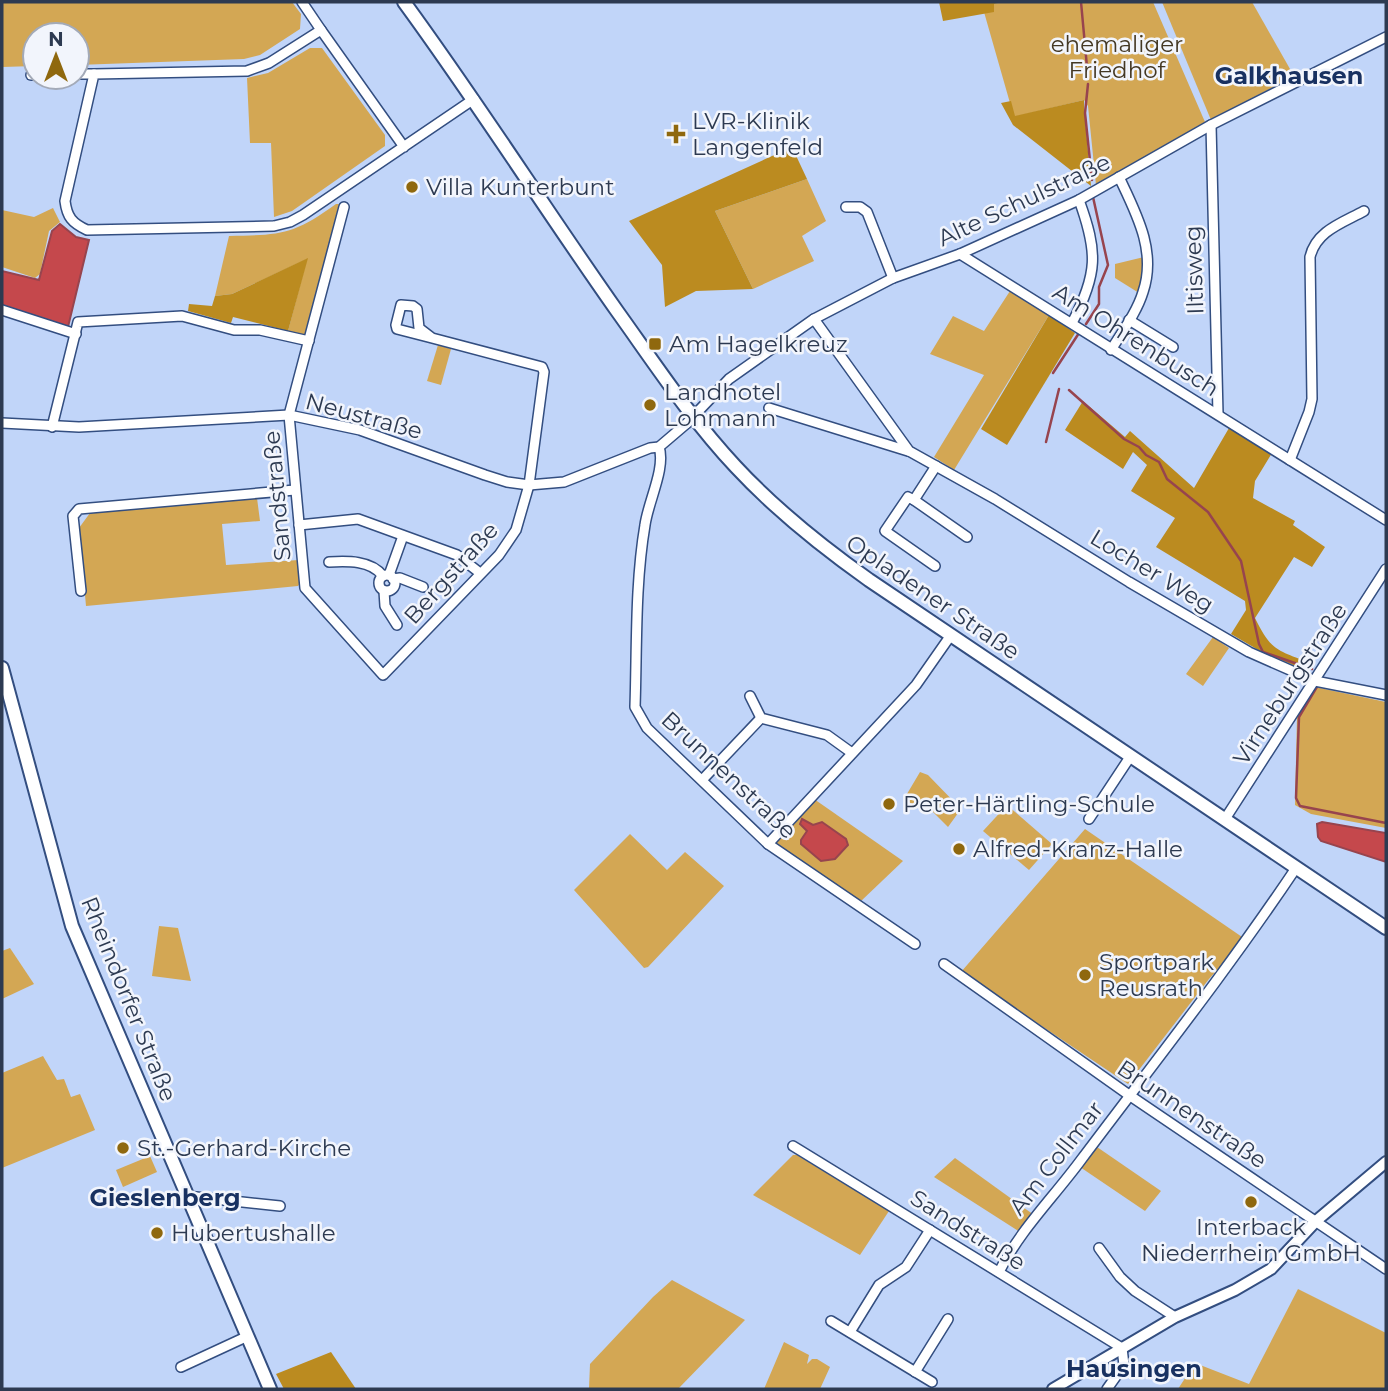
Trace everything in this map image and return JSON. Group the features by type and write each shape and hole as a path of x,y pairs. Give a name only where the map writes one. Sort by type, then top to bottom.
{"main road":[{"name":"Opladener Straße","path":"404,2 474,99 544,206 693,418 747,479 806,533 858,572 1386,928"},
{"name":"Rheindorfer Straße","path":"2,668 72,926 270,1389"},
{"name":"Rheindorfer Straße","path":"258,1357 277,1389"}],"street":[{"path":"302,2 404,147"},
{"path":"321,30 269,63 247,71 93,74 65,201 70,220 87,230 274,226 290,222 474,99"},
{"name":"Alte Schulstraße","path":"693,418 729,379 814,319 893,278 960,254 1079,200 1211,125 1386,37"},
{"name":"Iltisweg","path":"1211,125 1218,414"},
{"path":"1111,350 1143,293 1148,267 1146,244 1139,219 1119,177"},
{"path":"1072,323 1082,304 1092,272 1091,234 1079,200"},
{"name":"Sandstraße","path":"344,206 289,415 295,490 305,588 383,675"},
{"path":"846,207 860,207 867,212 893,278"},
{"path":"1290,460 1312,399 1312,244 1324,233 1364,211"},
{"name":"Am Ohrenbusch","path":"960,254 1386,520"},
{"path":"401,305 417,309 419,328 432,338 397,329 401,305"},
{"path":"2,310 76,334"},
{"path":"52,427 78,322 182,316 234,330 260,330 309,341"},
{"name":"Locher Weg","path":"814,319 909,451"},
{"path":"1129,320 1173,347"},
{"name":"Bergstraße","path":"383,675 499,555 516,530 528,485 544,372 542,367 432,338"},
{"name":"Locher Weg","path":"769,408 909,451 995,499 1249,652 1315,681 1386,695"},
{"name":"Neustraße","path":"2,423 79,428 289,415 360,430 507,482 528,485 564,482 650,448 659,447 693,418"},
{"name":"Brunnenstraße","path":"659,447 661,466 644,525 635,707 648,728 768,844 915,944"},
{"path":"914,500 936,466"},
{"path":"81,591 73,516 79,509 295,490"},
{"path":"935,566 885,531 908,497 967,537"},
{"path":"299,525 358,519 457,555 481,573"},
{"path":"397,625 385,606 384,591 393,588 389,577 404,536"},
{"path":"329,562 351,561 379,570 389,577 424,587"},
{"name":"Virneburgstraße","path":"1225,819 1386,569"},
{"path":"768,844 916,685 951,635"},
{"path":"750,696 761,718 827,735 852,752"},
{"path":"703,779 761,718"},
{"path":"1089,820 1130,757"},
{"name":"Am Collmar","path":"999,1272 1023,1230 1079,1163 1247,942 1296,868"},
{"name":"Brunnenstraße","path":"944,964 1129,1095 1386,1269"},
{"name":"Sandstraße","path":"793,1146 1122,1348"},
{"path":"1054,1389 1175,1317 1235,1290 1271,1269 1316,1221 1386,1162"},
{"path":"187,1196 280,1206"},
{"path":"850,1332 879,1285 906,1268 930,1230"},
{"path":"1098,1248 1120,1277 1135,1291 1175,1317"},
{"path":"915,1372 948,1319"},
{"path":"831,1321 932,1382"},
{"path":"181,1367 248,1336"},
{"path":"1107,1389 1124,1365 1122,1348"}],"green space":[{"path":"2,2 292,2 301,14 300,29 260,55 244,59 91,64 91,21 21,21 21,66 2,67"},
{"name":"ehemaliger Friedhof","path":"1153,2 1205,122 1096,185 1088,106 1084,100 1014,117 984,12 994,12 994,4"},
{"path":"1162,2 1252,2 1294,76 1211,120"},
{"path":"310,48 322,48 385,135 385,146 292,211 274,217 271,143 250,143 247,78 268,73"},
{"path":"807,179 826,221 802,236 814,261 753,289 715,211"},
{"path":"339,204 305,336 288,331 307,259 232,294 215,296 229,236 286,231 308,222"},
{"path":"53,208 60,222 49,231 40,274 35,278 2,267 2,210 34,217"},
{"path":"1144,257 1139,293 1115,278 1115,264"},
{"path":"1010,291 1049,315 954,470 934,457 984,375 930,354 953,316 984,331"},
{"path":"438,345 451,349 441,385 427,381"},
{"path":"257,498 260,521 222,524 226,565 299,560 302,581 298,586 86,606 79,528 90,513"},
{"path":"1213,637 1229,648 1203,686 1186,674"},
{"path":"1315,687 1386,702 1386,828 1311,814 1295,805 1297,716"},
{"path":"920,772 928,775 961,809 948,827 927,806 917,807 904,799"},
{"path":"814,799 903,861 860,902 777,844 776,840"},
{"path":"1007,805 1052,844 1029,870 983,831"},
{"name":"Sportpark Reusrath","path":"1085,829 1245,939 1209,979 1128,1084 961,972"},
{"path":"630,834 667,870 685,852 724,886 648,967 644,968 574,890"},
{"path":"159,926 178,928 191,981 152,976"},
{"path":"10,948 34,984 2,999 2,951"},
{"path":"43,1056 57,1080 64,1079 71,1097 80,1094 95,1130 2,1168 2,1073"},
{"path":"1097,1147 1161,1191 1145,1211 1080,1167"},
{"path":"793,1155 889,1211 860,1255 753,1195"},
{"path":"150,1156 157,1172 123,1187 116,1170"},
{"path":"955,1158 1034,1215 1020,1232 934,1177"},
{"path":"672,1280 745,1320 678,1389 589,1389 590,1364"},
{"path":"1298,1289 1386,1333 1386,1389 1178,1389 1195,1363 1249,1384"},
{"path":"784,1342 809,1355 807,1364 812,1359 817,1359 830,1367 820,1389 764,1389"}],"shaded area":[{"path":"939,2 1006,2 994,4 994,12 943,21"},
{"path":"1084,100 1091,186 1013,125 1001,103 1011,101 1015,116"},
{"path":"792,147 807,179 715,211 753,289 696,291 665,307 662,265 629,221"},
{"path":"60,224 76,237 89,240 68,327 2,306 2,271 39,280 52,231"},
{"path":"308,258 288,331 233,317 231,323 188,311 189,304 212,306 215,296 232,294"},
{"path":"1049,315 1075,333 1007,445 981,429"},
{"path":"1083,401 1125,437 1130,431 1194,488 1229,428 1272,453 1255,481 1253,498 1295,521 1293,525 1325,547 1312,567 1294,557 1255,618 1276,648 1310,663 1305,670 1260,651 1231,634 1246,610 1245,601 1156,547 1175,518 1131,491 1147,465 1133,452 1123,469 1065,430"},
{"path":"802,819 813,825 822,822 846,839 848,845 835,859 821,861 801,844 807,831 800,824"},
{"path":"1322,822 1386,833 1386,862 1321,841 1317,824"},
{"path":"331,1352 356,1389 284,1389 276,1374"}],"waterway":[{"path":"1081,2 1088,78"},
{"path":"1088,84 1085,113 1092,180"},
{"path":"1086,324 1099,304 1099,287 1108,265 1093,197"},
{"path":"1053,373 1079,333"},
{"path":"1046,442 1059,389"},
{"path":"1069,390 1124,439 1159,462 1167,479 1208,512 1241,561 1263,652 1312,669"},
{"path":"1318,685 1299,717 1296,798 1300,806 1386,823"}],"place":[{"name":"LVR-Klinik Langenfeld","path":"676,134"},
{"name":"Villa Kunterbunt","path":"412,187"},
{"name":"Am Hagelkreuz","path":"655,344"},
{"name":"Landhotel Lohmann","path":"650,405"},
{"name":"Peter-Härtling-Schule","path":"889,804"},
{"name":"Alfred-Kranz-Halle","path":"959,849"},
{"name":"Sportpark Reusrath","path":"1085,975"},
{"name":"St.-Gerhard-Kirche","path":"123,1148"},
{"name":"Interback Niederrhein GmbH","path":"1251,1202"},
{"name":"Hubertushalle","path":"157,1233"}],"district":[{"name":"Galkhausen","path":"1289,75"},
{"name":"Gieslenberg","path":"165,1197"},
{"name":"Hausingen","path":"1134,1368"}]}
